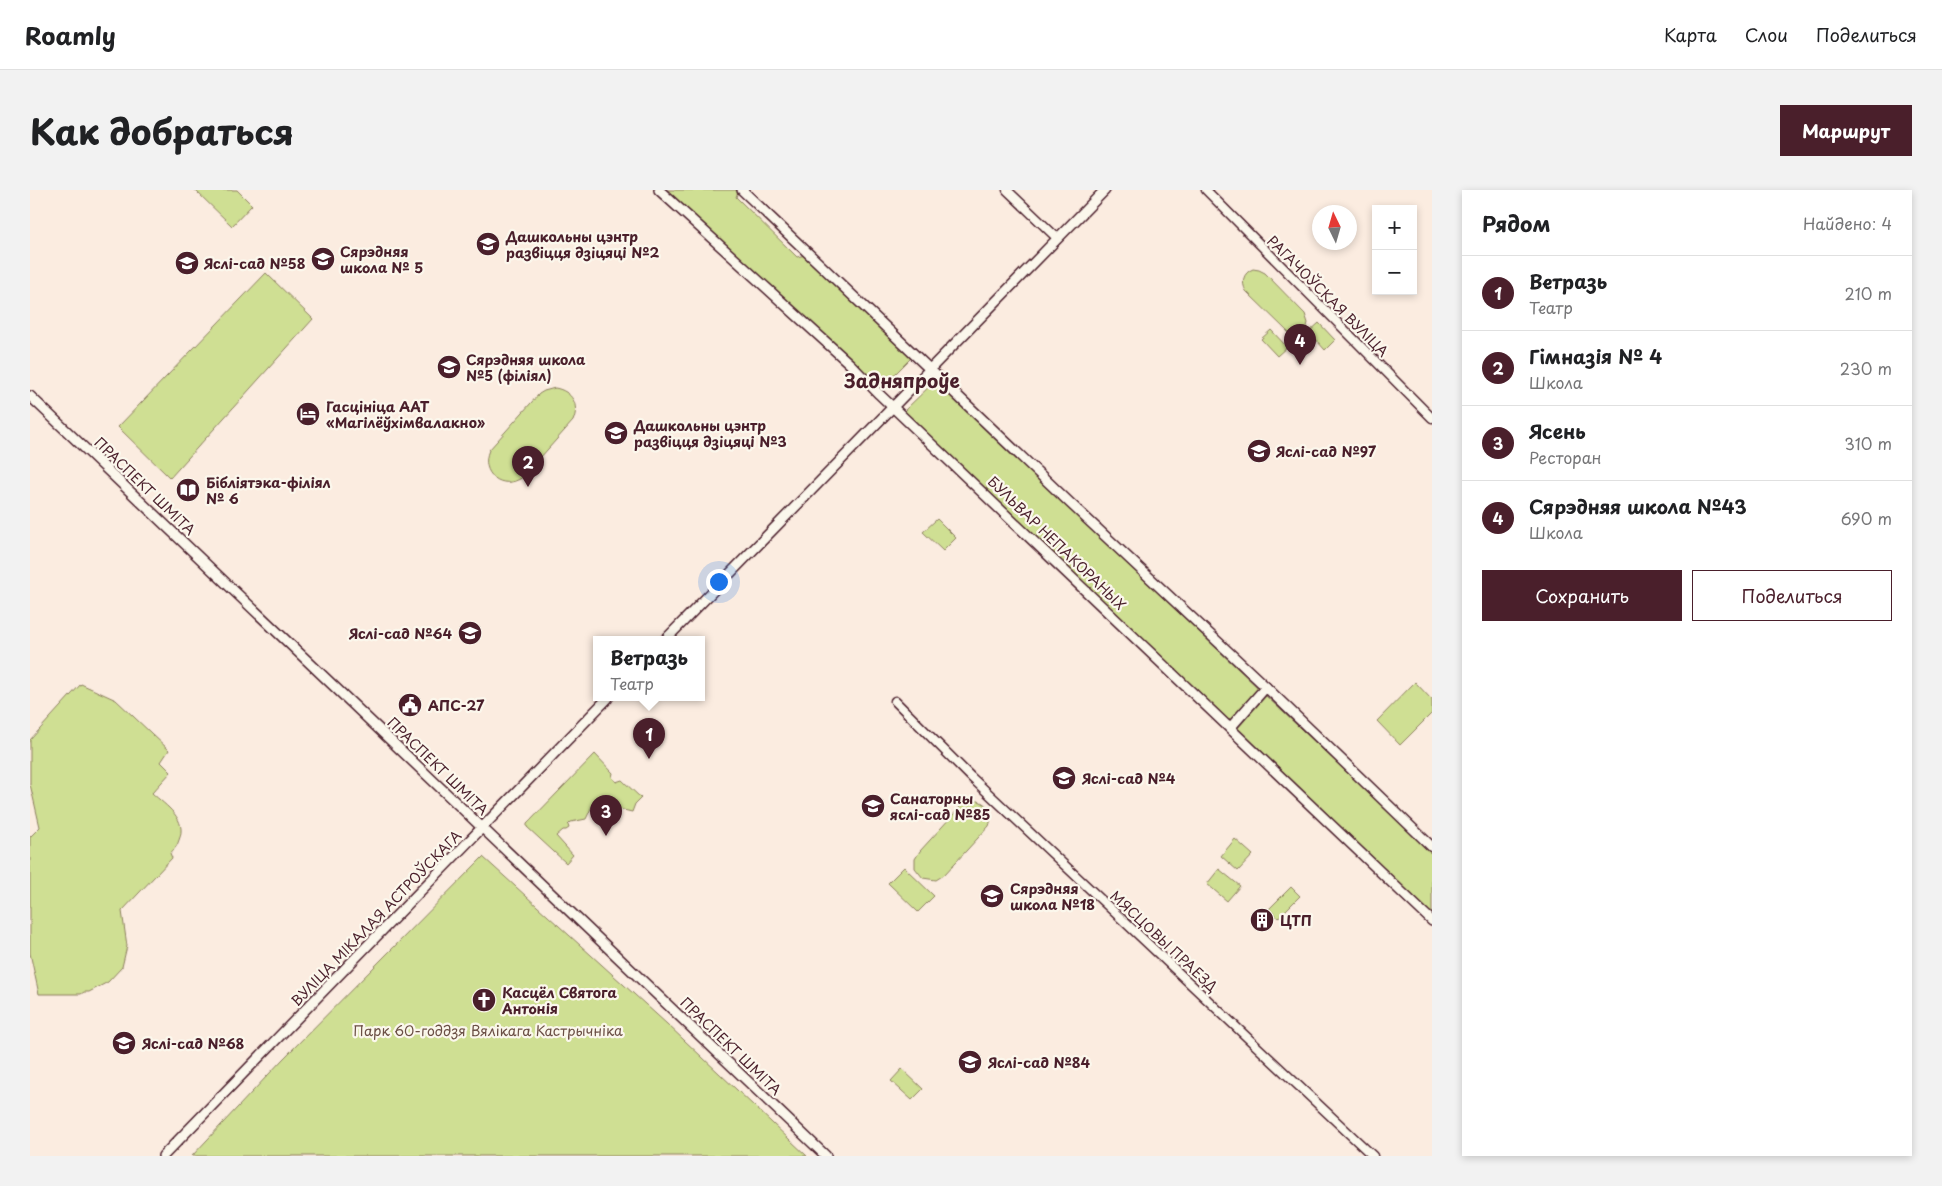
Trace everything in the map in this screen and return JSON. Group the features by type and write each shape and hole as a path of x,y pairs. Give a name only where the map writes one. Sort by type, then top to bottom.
{"main road":[{"name":"БУЛЬВАР НЕПАКОРАНЫХ","path":"659,190 786,304 1432,921"},
{"path":"742,190 1432,847"},
{"path":"669,636 1105,190"},
{"name":"ПРАСПЕКТ ШМІТА","path":"30,396 826,1156"},
{"path":"1230,728 1266,687"},
{"name":"ВУЛІЦА МІКАЛАЯ АСТРОЎСКАГА","path":"163,1156 605,701"}],"street":[{"path":"1007,190 1057,238"},
{"name":"РАГАЧОЎСКАЯ ВУЛІЦА","path":"1206,190 1432,418"},
{"name":"МЯСЦОВЫ ПРАЕЗД","path":"895,700 970,777 1374,1156"}],"green space":[{"path":"195,190 237,190 252,205 232,226"},
{"path":"666,190 736,190 738,192 736,197 797,257 805,255 912,357 879,390"},
{"path":"1253,269 1265,273 1305,314 1308,323 1303,332 1295,335 1289,333 1246,291 1244,278"},
{"path":"266,273 313,319 170,478 118,427"},
{"path":"1319,323 1335,340 1325,350 1309,332"},
{"path":"1271,330 1287,347 1277,356 1261,339"},
{"path":"935,381 1258,688 1230,721 904,411"},
{"path":"555,388 566,392 573,400 576,410 573,421 523,477 507,482 494,478 487,466 489,450 539,394"},
{"path":"937,519 956,538 943,551 923,532"},
{"path":"1415,682 1432,700 1432,713 1400,745 1377,721"},
{"path":"81,684 116,700 169,750 161,762 171,772 152,793 178,819 181,832 177,846 170,853 172,858 122,911 127,946 122,967 108,982 89,992 81,994 39,994 30,953 30,837 40,827 30,784 30,740"},
{"path":"1266,696 1432,852 1432,914 1238,728"},
{"path":"595,754 613,773 612,777 616,782 622,780 641,798 635,804 632,812 619,809 619,806 608,807 608,801 594,802 586,819 571,822 568,825 569,828 556,836 573,855 566,863 527,827 527,824"},
{"path":"974,800 983,803 989,809 991,817 989,826 944,875 936,880 923,878 915,868 915,859 920,851 962,805"},
{"path":"1235,839 1253,855 1238,871 1221,856"},
{"name":"Парк 60-годдзя Вялікага Кастрычніка","path":"483,857 667,1024 807,1156 192,1156 283,1059"},
{"path":"904,867 934,896 918,912 888,883"},
{"path":"1219,869 1240,886 1227,901 1207,884"},
{"path":"1291,887 1300,896 1278,918 1269,909"},
{"path":"902,1069 923,1089 912,1100 891,1081"}],"place":[{"name":"Дашкольны цэнтр развіцця дзіцяці №2","path":"488,244"},
{"name":"Сярэдняя школа № 5","path":"323,259"},
{"name":"Яслі-сад №58","path":"187,263"},
{"name":"Сярэдняя школа №43","path":"1300,365"},
{"name":"Сярэдняя школа №5 (філіял)","path":"449,367"},
{"name":"Гасцініца ААТ «Магілёўхімвалакно»","path":"308,414"},
{"name":"Дашкольны цэнтр развіцця дзіцяці №3","path":"616,433"},
{"name":"Яслі-сад №97","path":"1259,451"},
{"name":"Гімназія № 4","path":"528,487"},
{"name":"Бібліятэка-філіял № 6","path":"188,490"},
{"name":"Яслі-сад №64","path":"470,633"},
{"name":"АПС-27","path":"410,705"},
{"name":"Ветразь","path":"649,759"},
{"name":"Яслі-сад №4","path":"1064,778"},
{"name":"Санаторны яслі-сад №85","path":"873,806"},
{"name":"Ясень","path":"606,836"},
{"name":"Сярэдняя школа №18","path":"992,896"},
{"name":"ЦТП","path":"1262,920"},
{"name":"Касцёл Святога Антонія","path":"484,1000"},
{"name":"Яслі-сад №68","path":"124,1043"},
{"name":"Яслі-сад №84","path":"970,1062"}],"district":[{"name":"Задняпроўе","path":"902,380"}]}
